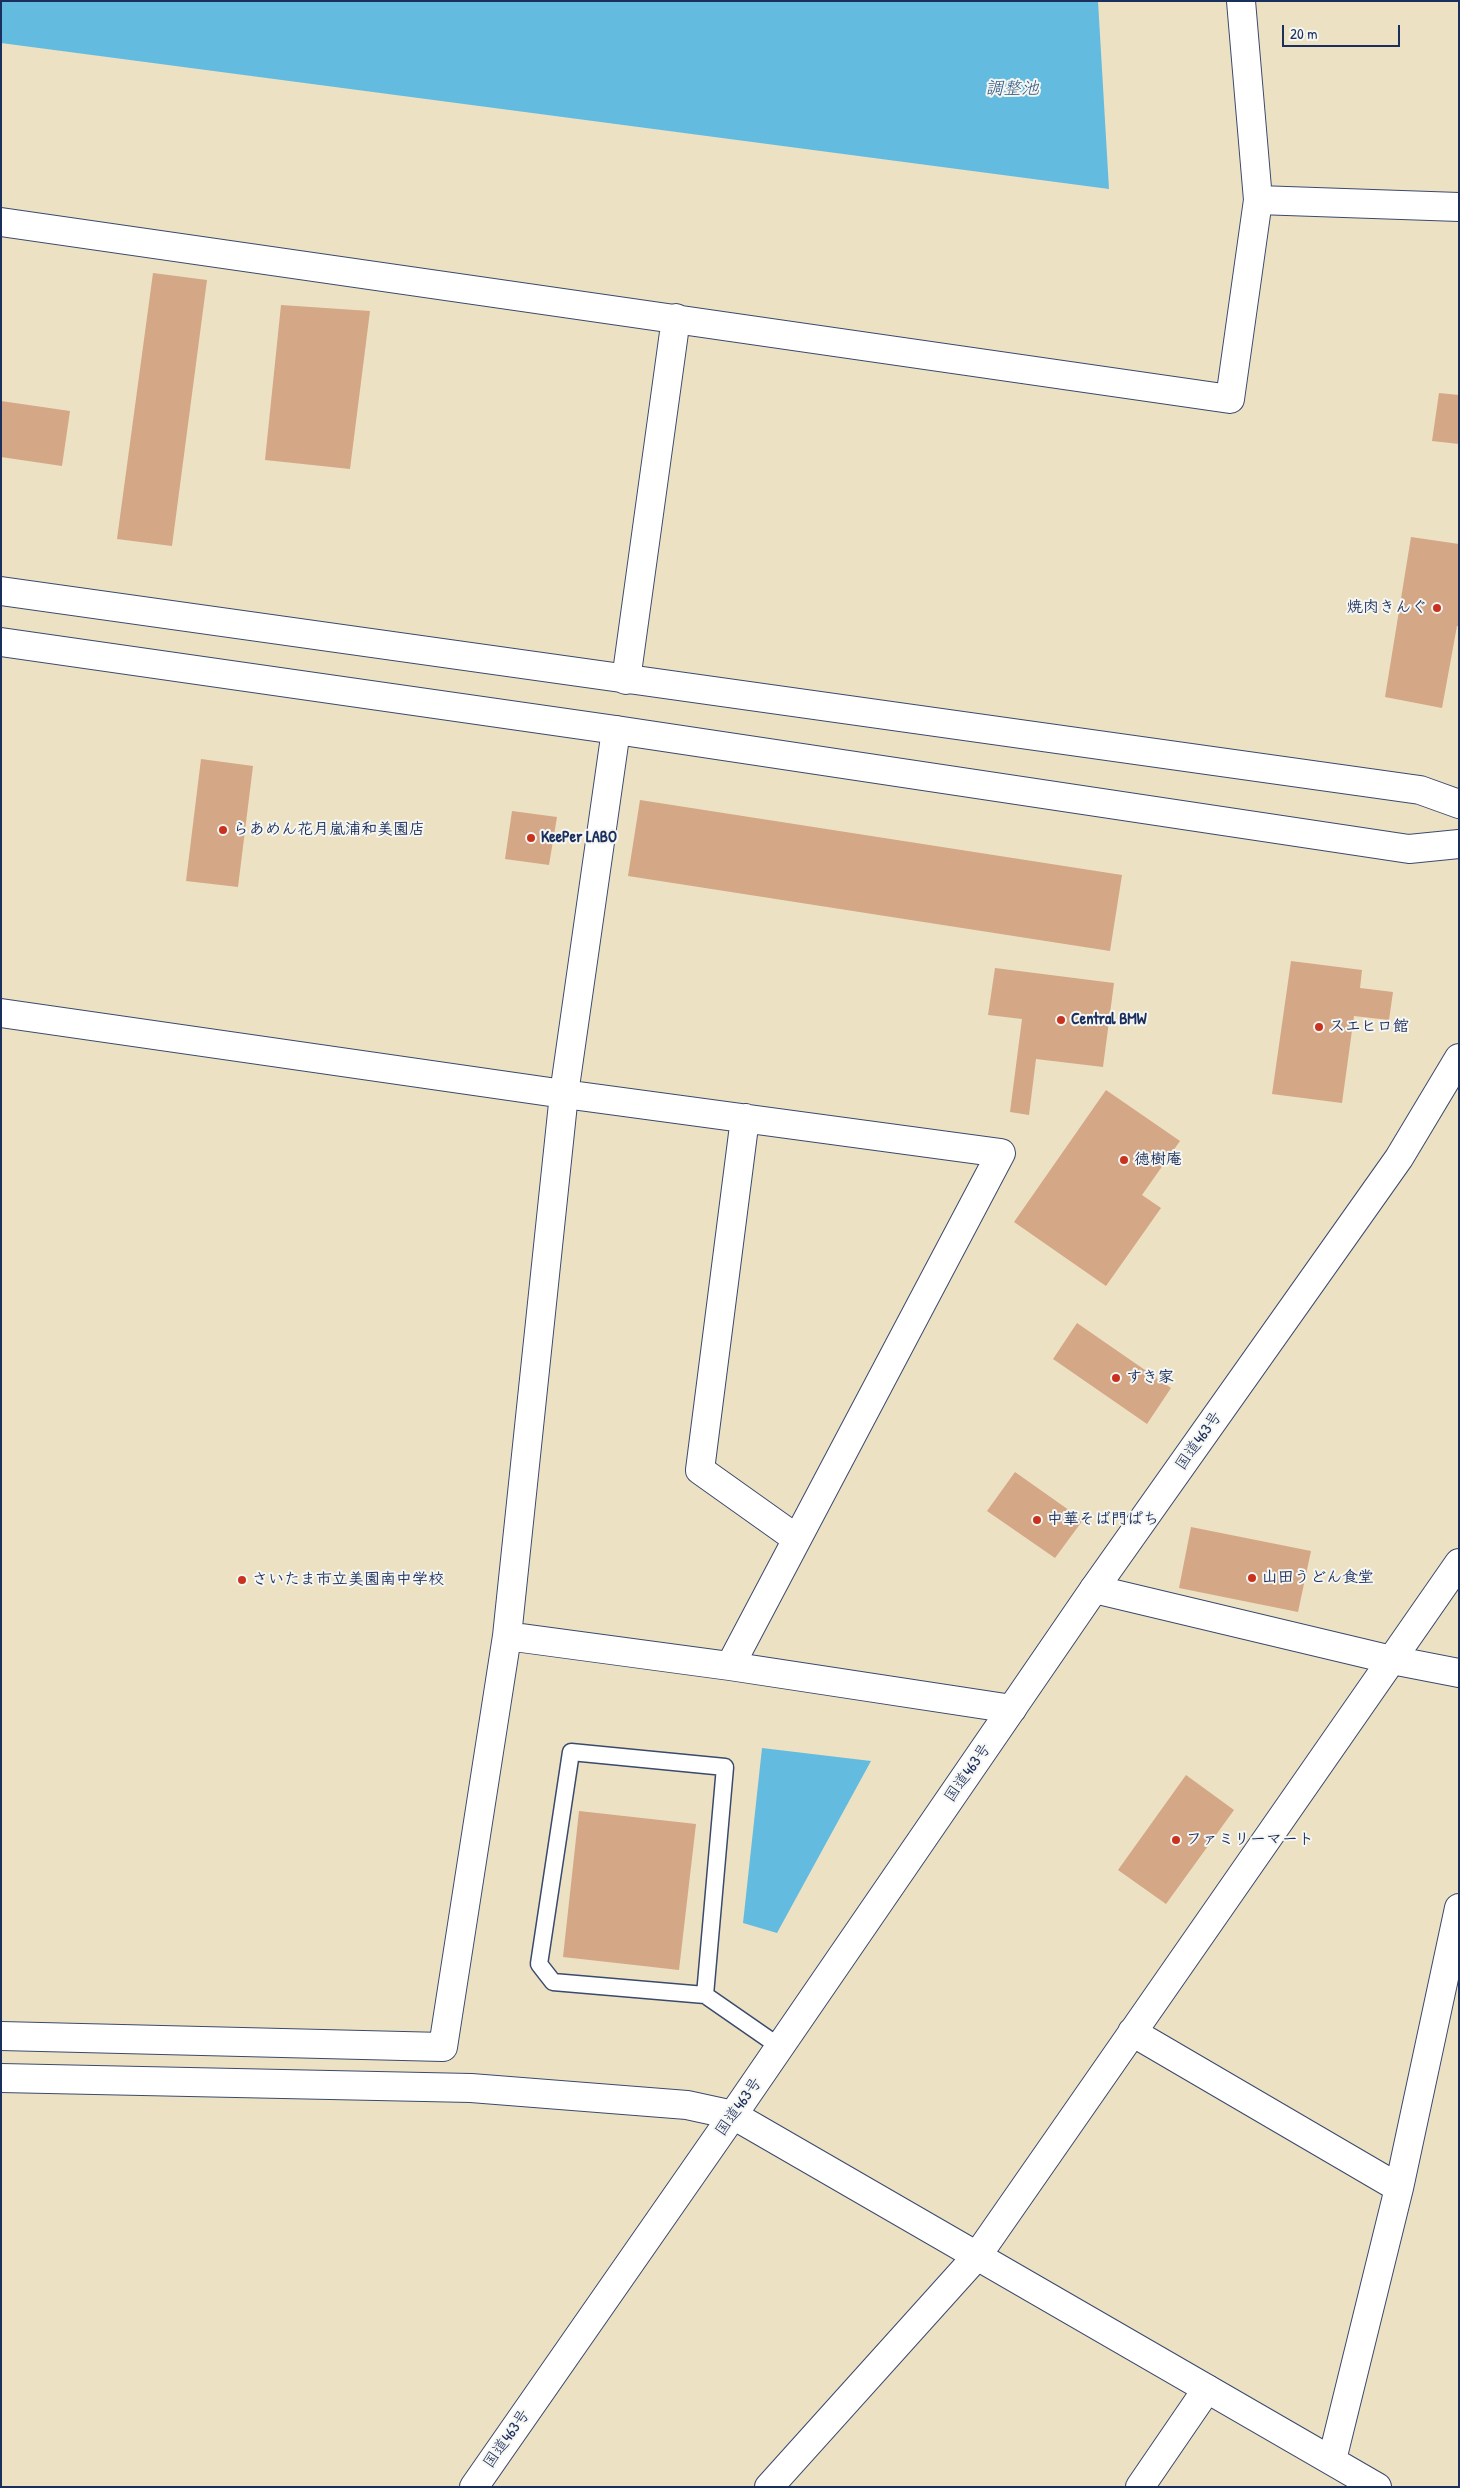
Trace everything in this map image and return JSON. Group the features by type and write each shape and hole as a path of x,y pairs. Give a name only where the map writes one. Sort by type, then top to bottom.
{"main road":[{"path":"1,222 1230,399 1258,200 1241,1"},
{"path":"1258,200 1459,207"},
{"path":"626,680 676,318"},
{"path":"1,590 626,680 1420,790 1459,804"},
{"path":"1,642 616,730 1410,849 1459,844"},
{"path":"1,2036 443,2047 507,1636 564,1094 616,730"},
{"path":"1,1013 564,1094 1001,1152 730,1666"},
{"name":"国道463号","path":"474,2487 780,2047 1094,1589 1399,1158 1459,1058"},
{"path":"745,1118 700,1470 797,1539"},
{"path":"770,2487 977,2256 1459,1563"},
{"path":"1094,1589 1392,1660 1459,1673"},
{"path":"507,1636 730,1666 1012,1709"},
{"path":"1332,2460 1399,2188 1459,1908"},
{"path":"1132,2032 1399,2188"},
{"path":"4,2082 471,2088 687,2105 733,2115 1377,2487"},
{"path":"1140,2487 1207,2389"}],"lane":[{"path":"705,1995 725,1767 571,1752 539,1964 553,1982 705,1995 780,2047"}],"water":[{"name":"調整池","path":"1,1 1098,1 1109,189 1,43"},
{"path":"762,1748 871,1761 777,1933 743,1923"}],"building":[{"path":"153,273 207,280 172,546 117,539"},
{"path":"281,305 370,311 350,469 265,460"},
{"path":"1439,393 1459,395 1459,444 1432,441"},
{"path":"1,401 70,411 62,466 1,457"},
{"path":"1411,537 1459,544 1459,626 1457,626 1442,708 1385,697"},
{"path":"201,759 253,766 238,887 186,881"},
{"path":"640,800 1122,875 1110,951 628,876"},
{"name":"KeePer LABO","path":"512,811 557,817 549,865 505,859"},
{"path":"1291,961 1362,970 1360,988 1393,992 1389,1020 1354,1016 1342,1103 1272,1094"},
{"path":"995,968 1114,983 1103,1067 1036,1059 1029,1115 1010,1112 1022,1019 988,1015"},
{"path":"1106,1090 1180,1141 1142,1195 1161,1208 1106,1286 1014,1222"},
{"path":"1077,1323 1171,1388 1147,1424 1053,1359"},
{"path":"1015,1472 1083,1520 1055,1558 987,1511"},
{"path":"1191,1527 1311,1551 1298,1612 1179,1588"},
{"name":"ファミリーマート","path":"1186,1775 1234,1810 1166,1904 1118,1870"},
{"path":"579,1811 696,1824 679,1970 563,1957"}],"place":[{"name":"焼肉きんぐ","path":"1437,608"},
{"name":"らあめん花月嵐浦和美園店","path":"223,830"},
{"name":"KeePer LABO","path":"531,838"},
{"name":"Central BMW","path":"1061,1020"},
{"name":"スエヒロ館","path":"1319,1027"},
{"name":"徳樹庵","path":"1124,1160"},
{"name":"すき家","path":"1116,1378"},
{"name":"中華そば門ぱち","path":"1037,1520"},
{"name":"山田うどん食堂","path":"1252,1578"},
{"name":"さいたま市立美園南中学校","path":"242,1580"},
{"name":"ファミリーマート","path":"1176,1840"}]}
